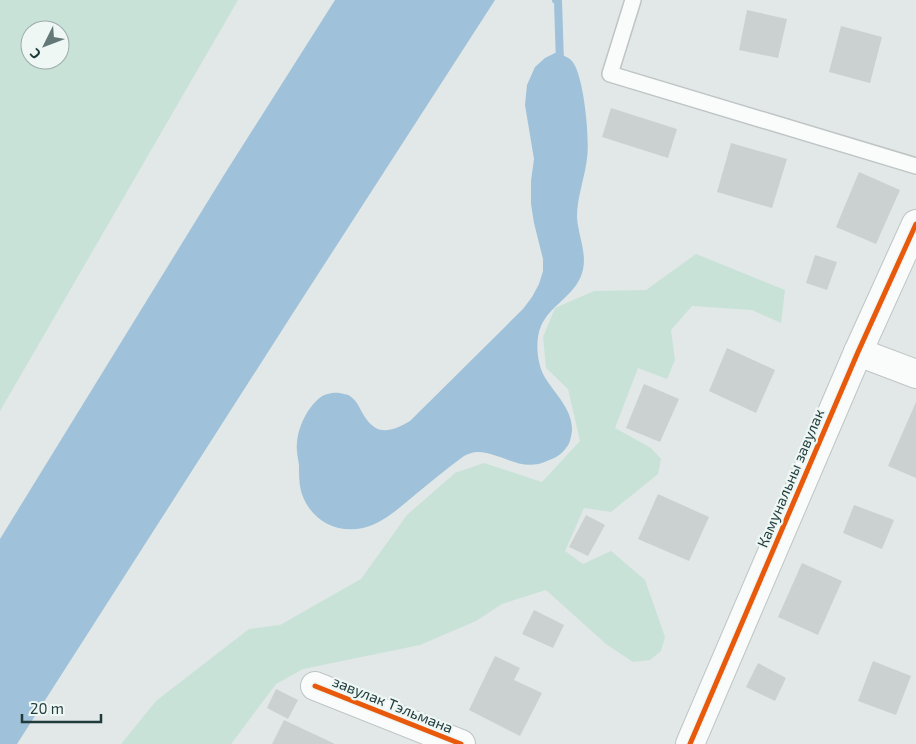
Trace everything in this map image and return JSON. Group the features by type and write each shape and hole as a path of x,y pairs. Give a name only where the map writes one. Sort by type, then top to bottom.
{"street":[{"name":"Камунальны завулак","path":"690,744 858,352 916,224"},
{"path":"858,352 916,374"},
{"name":"завулак Тэльмана","path":"315,686 461,744"}],"lane":[{"path":"633,0 610,74 916,166"}],"green space":[{"path":"0,0 238,0 0,411"},
{"path":"696,254 785,290 781,323 752,310 692,306 671,330 675,360 667,379 638,368 615,428 651,448 661,459 658,474 611,512 584,508 565,551 583,564 611,551 645,580 665,637 661,651 650,660 633,662 606,644 546,590 502,604 476,621 420,645 303,669 276,684 231,744 121,744 156,701 249,629 280,625 361,579 407,515 455,473 484,463 542,482 580,441 568,389 546,368 543,337 555,308 594,291 646,290"}],"water":[{"path":"335,0 495,0 17,744 0,744 0,539 224,175"},
{"path":"555,53 570,60 578,72 588,138 587,158 578,202 577,217 584,266 579,281 574,288 545,319 539,332 537,344 538,357 543,374 562,401 569,415 572,431 570,440 558,456 538,464 520,464 487,453 471,453 464,456 398,509 371,526 343,529 324,522 317,517 305,501 299,482 297,448 299,430 304,417 316,401 325,395 345,394 358,404 363,414 373,426 379,429 390,430 403,425 410,421 523,309 539,284 543,271 543,259 531,204 531,181 534,159 525,105 527,85 535,67 545,58"}],"building":[{"path":"747,10 787,19 778,58 739,50"},
{"path":"841,26 882,37 870,83 829,72"},
{"path":"611,108 677,129 668,158 602,137"},
{"path":"731,143 787,159 772,208 717,192"},
{"path":"859,172 900,190 876,244 836,227"},
{"path":"815,255 837,262 827,290 806,283"},
{"path":"727,348 775,370 756,413 709,391"},
{"path":"644,384 679,399 660,442 626,428"},
{"path":"916,402 916,478 888,466"},
{"path":"658,494 709,517 689,561 638,539"},
{"path":"854,505 894,520 882,549 843,533"},
{"path":"586,515 605,525 588,556 569,547"},
{"path":"802,563 842,581 818,635 778,617"},
{"path":"534,610 564,625 553,648 522,634"},
{"path":"495,656 520,668 514,680 542,693 520,736 469,710"},
{"path":"873,661 911,676 896,715 858,701"},
{"path":"758,663 786,678 775,701 746,687"},
{"path":"276,689 298,700 288,719 267,708"},
{"path":"284,720 335,744 272,744"}],"waterway":[{"path":"556,0 558,1 560,63"}],"cycle path":[{"path":"690,744 858,352 916,224"},
{"path":"315,686 461,744"}]}
